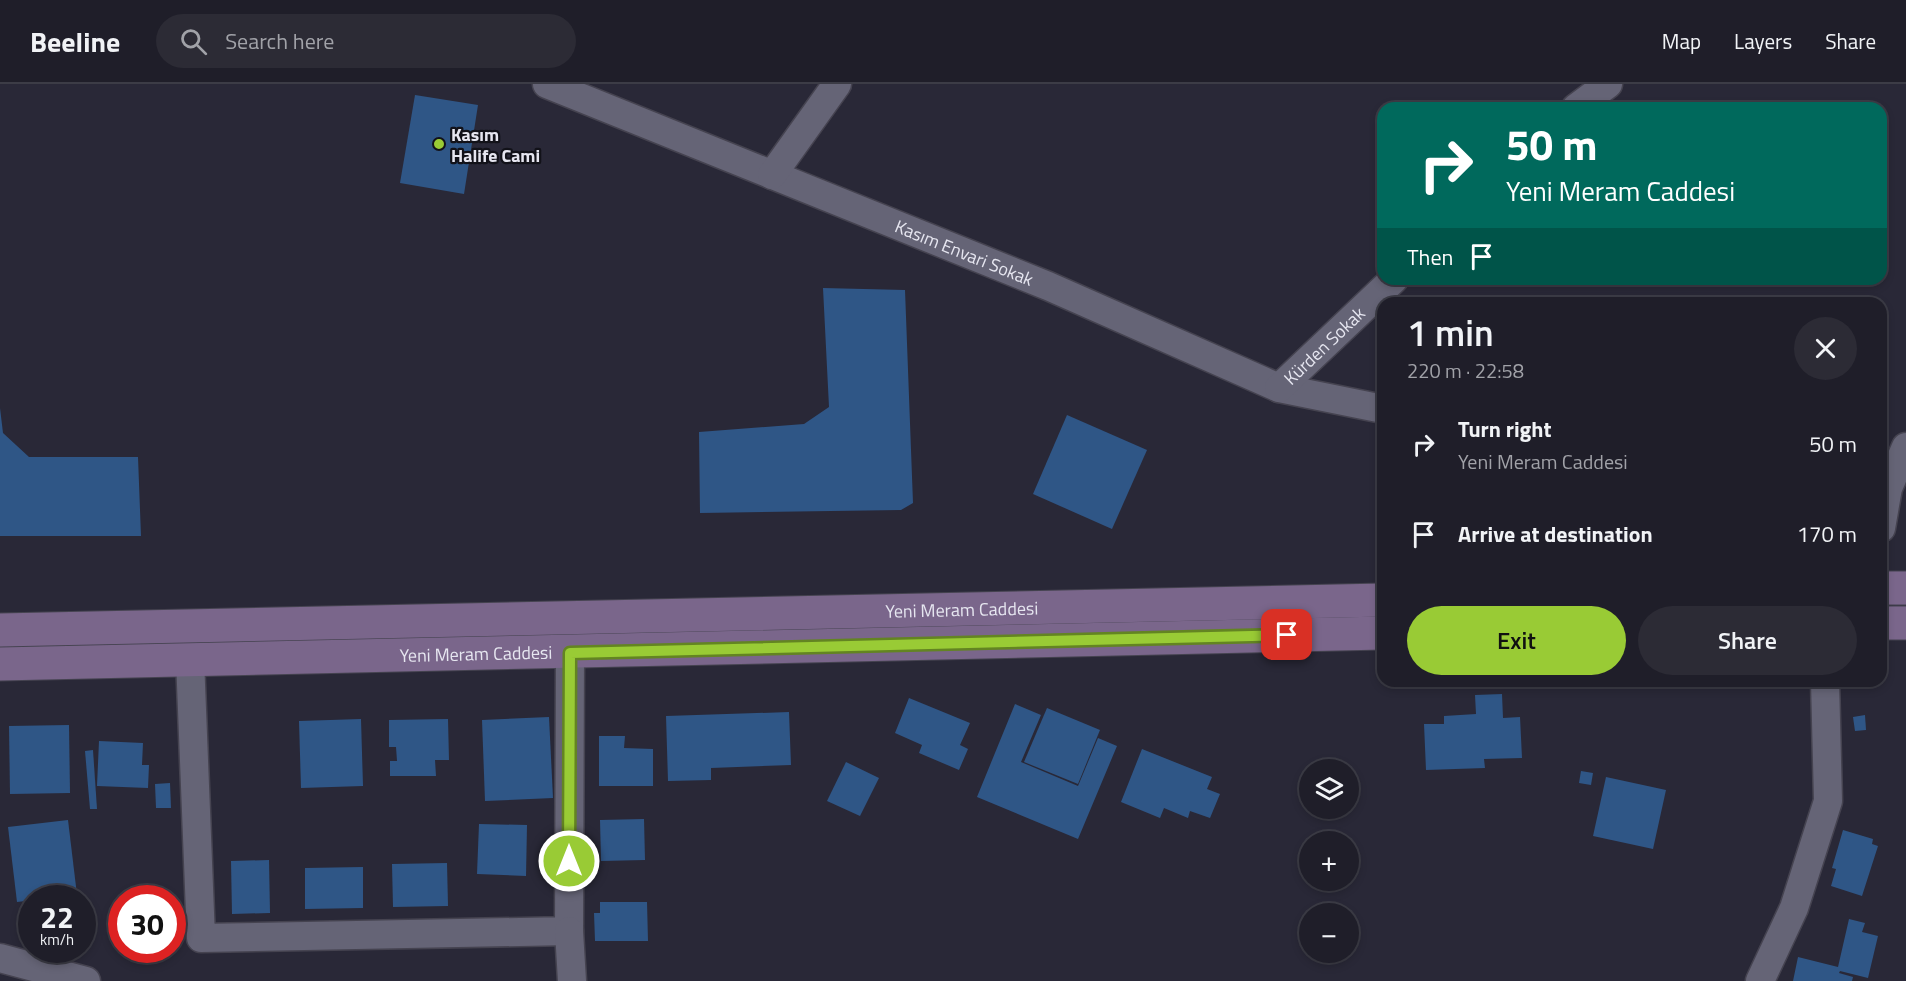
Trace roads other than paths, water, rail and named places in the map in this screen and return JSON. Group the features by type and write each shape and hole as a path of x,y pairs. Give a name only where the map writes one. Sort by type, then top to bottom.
{"main road":[{"path":"1887,588 1906,588"},
{"name":"Yeni Meram Caddesi","path":"0,630 1377,600"},
{"path":"1887,623 1906,623"},
{"name":"Yeni Meram Caddesi","path":"0,664 1377,633"}],"street":[{"name":"Kasım Envari Sokak","path":"547,84 1048,286 1279,388 1377,408"},
{"path":"772,175 837,84"},
{"path":"1584,102 1608,84"},
{"name":"Kürden Sokak","path":"1279,388 1388,285"},
{"path":"1887,506 1906,447"},
{"path":"570,653 569,931 572,981"},
{"path":"190,659 201,938 569,931"},
{"path":"1760,981 1794,908 1828,801 1825,687"},
{"path":"0,958 86,981"}],"place":[{"name":"Kasım Halife Cami","path":"439,144"}]}
